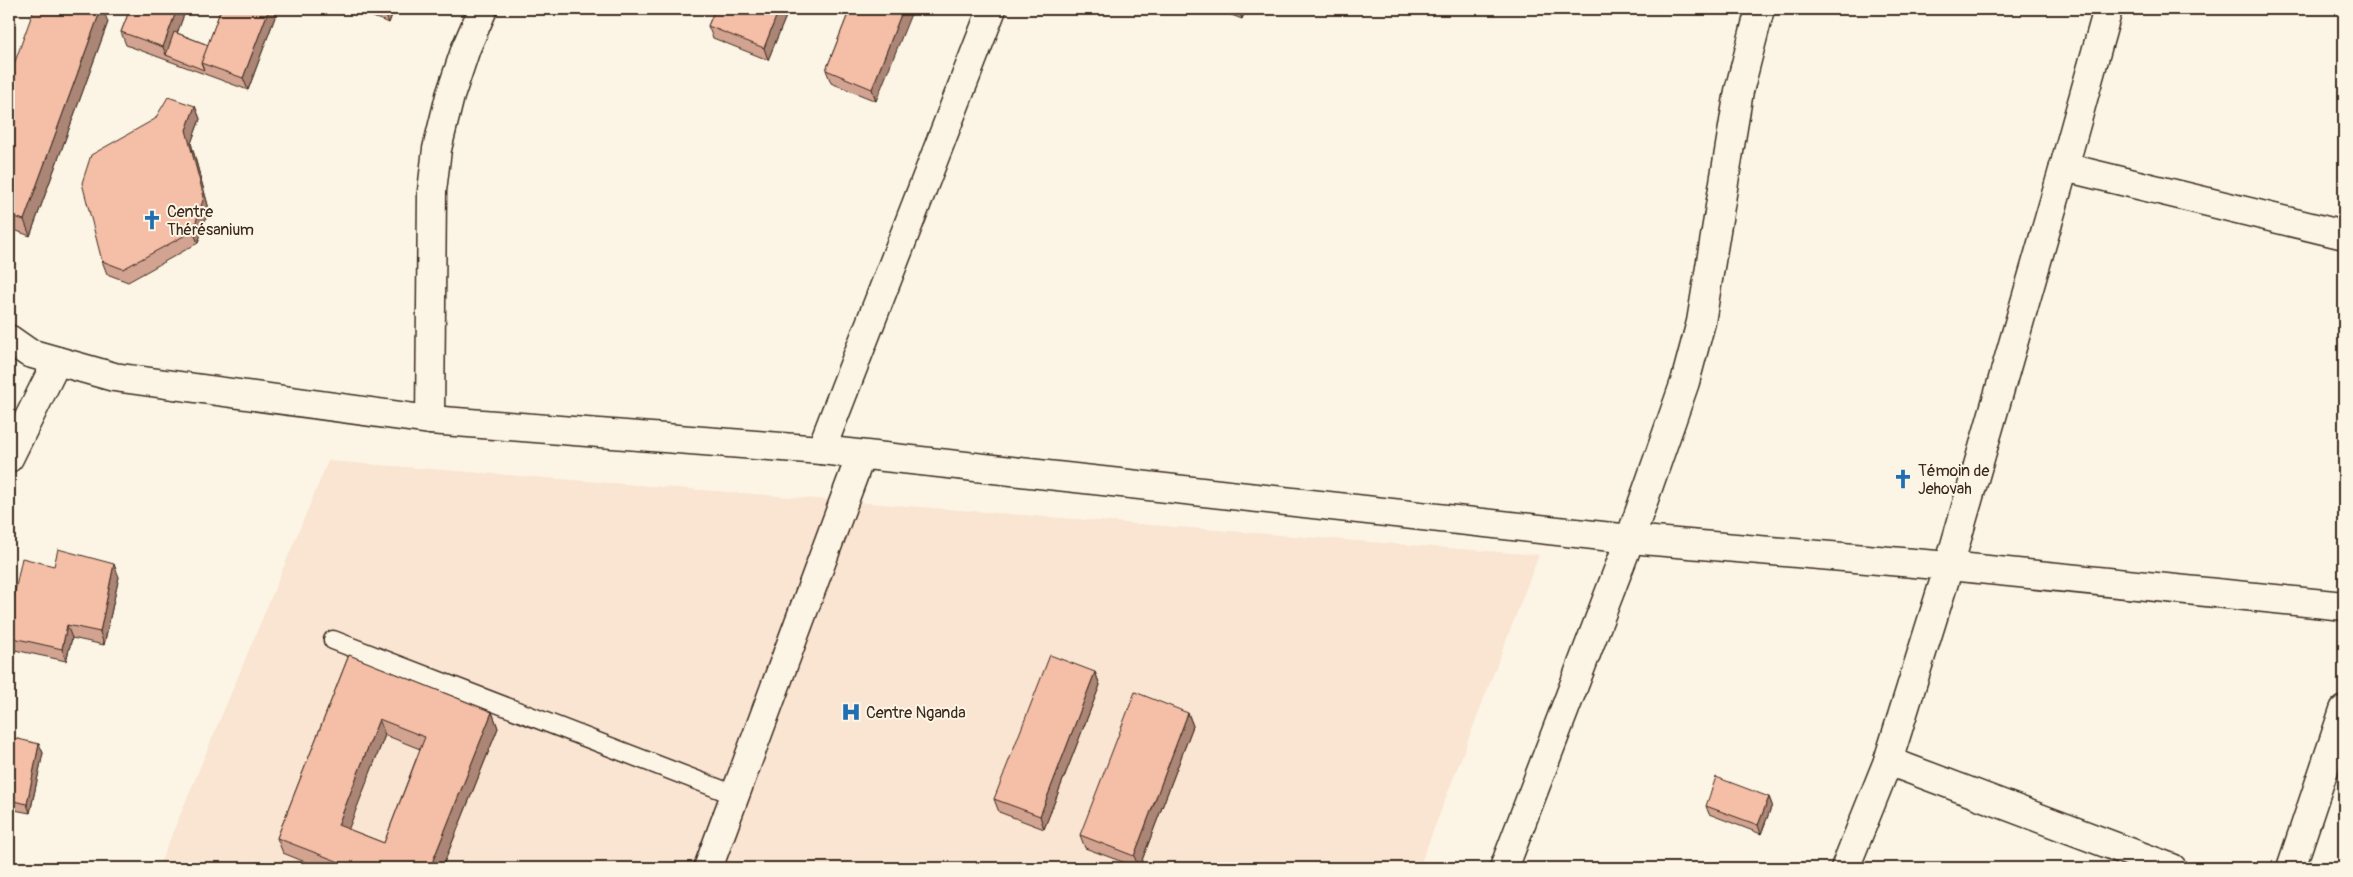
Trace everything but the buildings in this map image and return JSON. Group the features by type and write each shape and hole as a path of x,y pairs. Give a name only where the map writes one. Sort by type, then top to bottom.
{"street":[{"path":"430,420 432,191 437,149 450,96 466,48 483,9"},
{"path":"821,450 992,9"},
{"path":"1504,868 1630,539 1685,382 1701,322 1739,92 1760,9"},
{"path":"1845,868 1888,761 1949,566 2108,9"},
{"path":"2064,167 2344,236"},
{"path":"9,339 29,353 114,376 430,420 821,450 1630,539 1949,566 2344,606"},
{"path":"9,458 16,428 58,361"},
{"path":"708,868 861,455"},
{"path":"2291,868 2344,710"},
{"path":"1888,761 2172,868"}],"lane":[{"path":"333,640 735,795"}],"shaded area":[{"name":"Centre Nganda","path":"328,461 1539,555 1419,868 158,868"}],"place":[{"name":"Centre Thérésanium","path":"152,220"},
{"name":"Témoin de Jehovah","path":"1903,479"},
{"name":"Centre Nganda","path":"851,712"}]}
